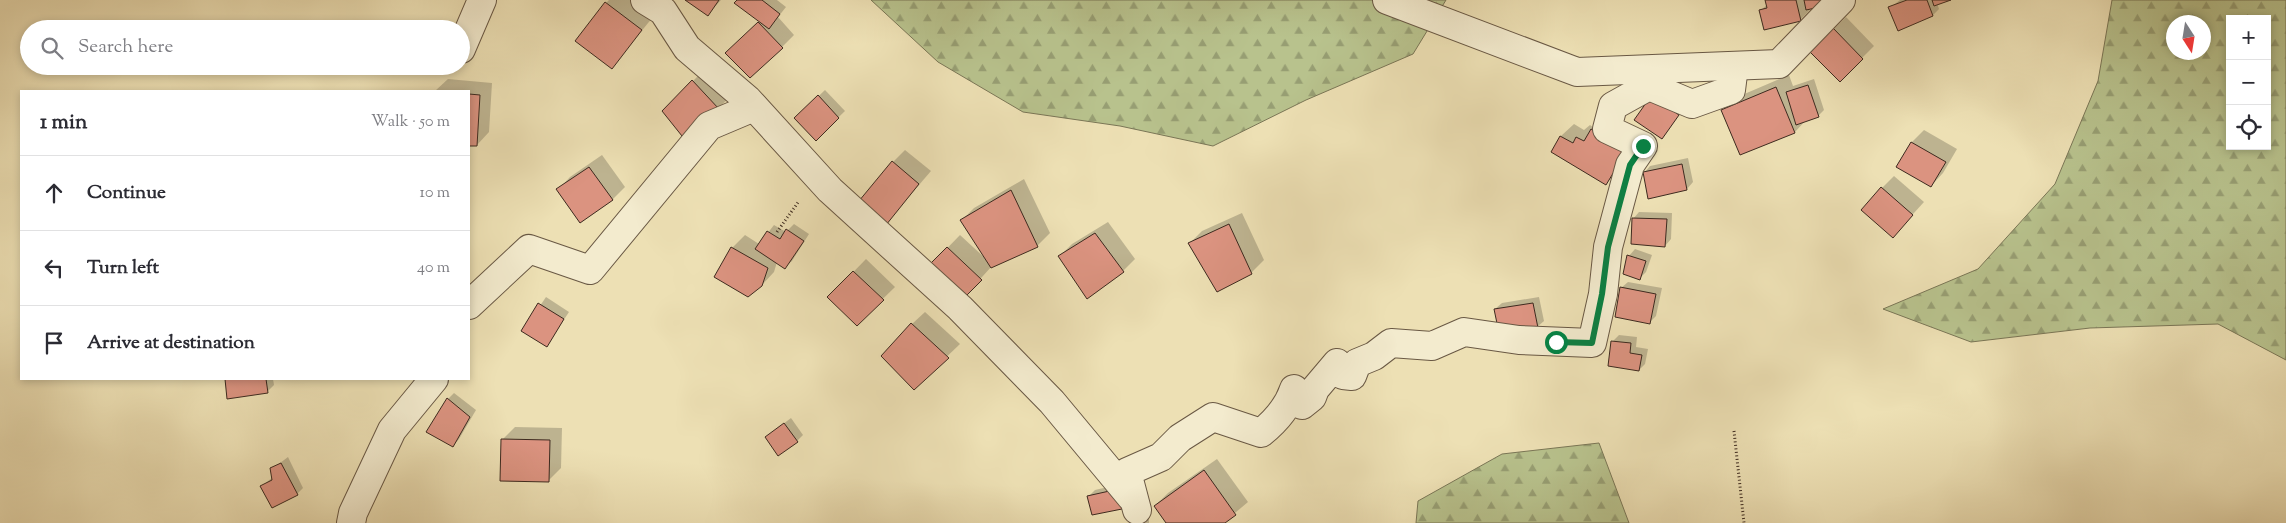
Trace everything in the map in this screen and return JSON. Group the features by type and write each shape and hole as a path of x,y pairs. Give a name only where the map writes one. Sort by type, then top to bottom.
{"street":[{"path":"470,28 482,0"},
{"path":"645,0 663,11 687,48 754,107 830,190 960,308 1052,402 1128,491 1140,516"},
{"path":"1387,0 1577,72 1779,64 1841,0"},
{"path":"1140,516 1127,472 1161,458 1180,438 1213,417 1261,434 1275,422 1280,412 1289,405 1294,389 1302,405 1312,397 1315,389 1337,363 1343,375 1352,376 1357,363 1374,356 1391,343 1432,346 1464,332 1519,340 1592,343 1602,294 1610,238 1630,165 1643,146 1607,129 1613,106 1649,86 1692,104 1731,90 1734,66"},
{"path":"470,304 529,249 590,270 709,126 754,107"},
{"path":"351,523 353,513 392,430 433,380"}],"path":[{"path":"777,232 816,175"},
{"path":"1734,432 1744,523"}],"green space":[{"path":"871,0 1446,0 1413,54 1306,100 1213,146 1120,126 1023,112 938,62"},
{"path":"2112,0 2286,0 2286,360 2218,324 2090,328 1971,342 1883,309 1978,269 2055,184 2098,81"},
{"path":"1599,443 1629,523 1416,523 1418,501 1502,454"}],"building":[{"path":"685,0 719,0 708,16"},
{"path":"737,0 762,0 780,14 769,29 734,3"},
{"path":"1765,0 1796,0 1801,21 1764,30 1759,10 1767,8"},
{"path":"1804,0 1833,0 1834,4 1806,10"},
{"path":"1907,0 1927,0 1933,16 1898,31 1888,7"},
{"path":"1932,0 1951,0 1934,6"},
{"path":"605,2 642,30 612,69 575,41"},
{"path":"758,22 783,48 750,78 725,53"},
{"path":"1833,28 1863,59 1840,82 1809,51"},
{"path":"692,80 719,109 686,141 662,111"},
{"path":"1808,85 1819,117 1796,125 1786,92"},
{"path":"1776,87 1795,133 1740,155 1721,110"},
{"path":"470,94 480,95 477,146 470,146"},
{"path":"818,95 839,118 816,141 794,118"},
{"path":"1651,96 1679,115 1662,139 1634,120"},
{"path":"1591,129 1627,150 1606,185 1551,152 1560,136 1573,143 1576,137 1584,141"},
{"path":"1911,142 1946,162 1931,187 1896,167"},
{"path":"892,161 919,184 882,230 854,207"},
{"path":"1682,164 1687,190 1648,199 1643,172"},
{"path":"589,167 613,200 580,223 556,189"},
{"path":"1881,187 1913,215 1893,238 1861,210"},
{"path":"1011,190 1038,247 991,268 960,220"},
{"path":"1632,218 1667,219 1665,247 1631,244"},
{"path":"1229,224 1252,274 1217,292 1188,243"},
{"path":"786,229 804,241 785,269 755,249 767,231 780,239"},
{"path":"1095,233 1124,272 1087,299 1058,256"},
{"path":"731,247 768,268 762,286 748,297 714,277"},
{"path":"947,247 982,280 960,302 925,269"},
{"path":"1627,255 1646,261 1640,280 1623,274"},
{"path":"853,271 884,300 857,326 827,297"},
{"path":"1620,287 1656,294 1650,324 1615,317"},
{"path":"538,303 564,319 547,347 521,331"},
{"path":"1533,303 1538,328 1499,333 1494,309"},
{"path":"911,323 949,358 914,390 881,356"},
{"path":"1611,341 1631,343 1630,353 1642,355 1639,371 1608,366"},
{"path":"225,380 266,380 268,393 227,399"},
{"path":"447,398 470,417 453,447 426,432"},
{"path":"784,423 798,442 778,456 765,437"},
{"path":"501,439 550,440 549,482 500,481"},
{"path":"281,463 298,495 272,508 260,486 272,480 270,468"},
{"path":"1204,470 1236,515 1225,523 1166,523 1154,506"},
{"path":"1123,488 1127,508 1092,515 1087,496"}],"route":[{"path":"1556,342 1592,343 1602,294 1608,247 1630,165 1643,146"}]}
